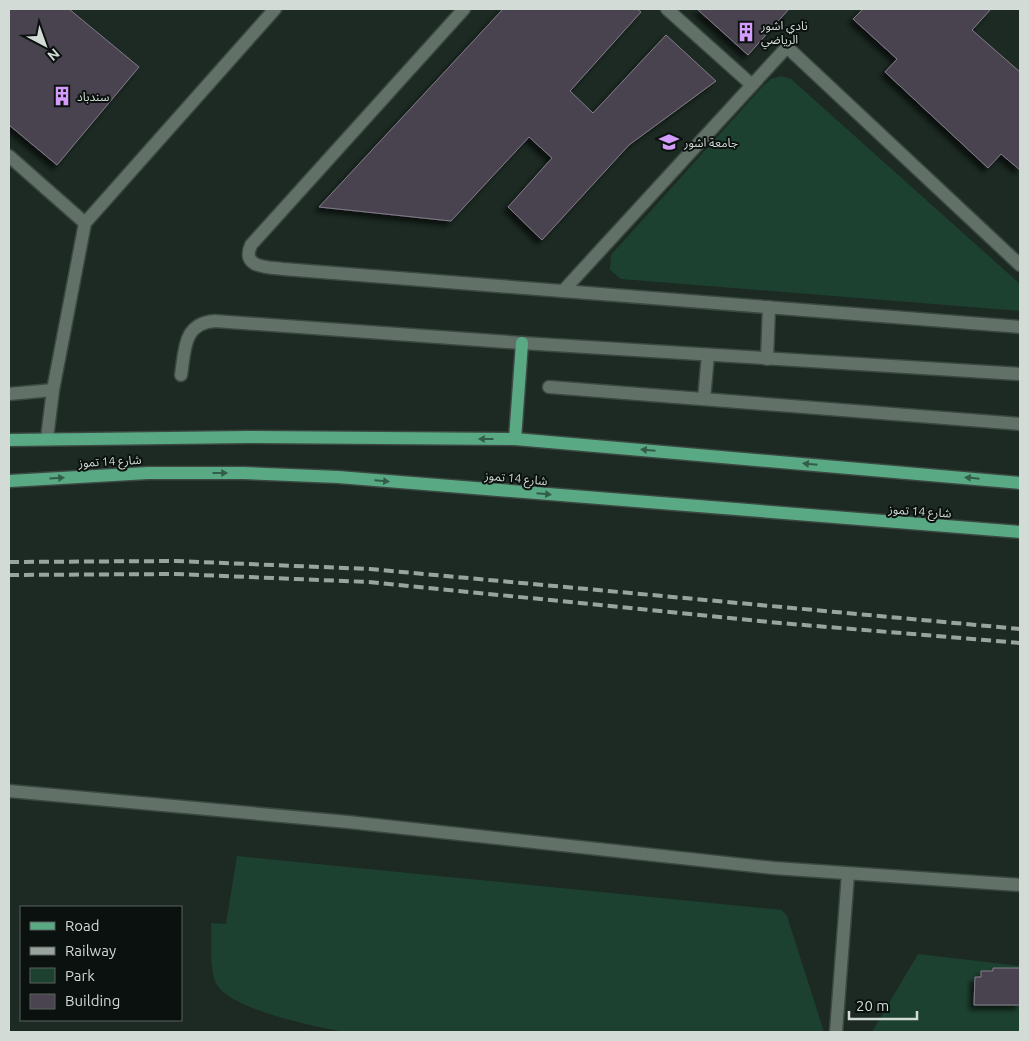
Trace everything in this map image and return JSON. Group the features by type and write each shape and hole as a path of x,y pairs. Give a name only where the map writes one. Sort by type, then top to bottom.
{"main road":[{"path":"515,439 522,343"},
{"name":"شارع 14 تموز","path":"9,440 47,438 515,439 1020,483"},
{"name":"شارع 14 تموز","path":"9,481 148,473 244,473 338,477 1020,532"}],"street":[{"path":"47,438 53,390 86,223 275,9"},
{"path":"464,9 251,245 248,253 249,260 263,267 282,269 1020,327"},
{"path":"667,9 752,85"},
{"path":"563,291 787,47 1020,266"},
{"path":"9,156 86,223"},
{"path":"768,359 769,307"},
{"path":"181,375 188,336 194,328 204,321 1020,374"},
{"path":"704,399 708,355"},
{"path":"549,387 1020,424"},
{"path":"9,394 53,390"},
{"path":"9,791 348,822 774,868 1020,885"},
{"path":"836,1032 848,874"}],"green space":[{"path":"781,76 791,79 1020,284 1020,311 621,279 610,270 611,255 763,86 771,79"},
{"path":"237,856 782,910 787,916 824,1032 345,1032 273,1015 235,1000 222,991 215,981 213,974 211,923 226,924"},
{"path":"918,954 1020,966 1020,1032 872,1032"}],"building":[{"name":"سندباد","path":"9,9 69,9 139,67 57,165 9,125"},
{"path":"503,9 637,9 641,12 570,91 593,113 666,35 716,81 629,145 542,240 508,207 552,158 529,137 451,221 319,207"},
{"name":"نادي اشور الرياضي","path":"697,9 789,9 748,55"},
{"path":"863,9 991,9 972,30 1020,72 1020,170 1001,154 988,168 885,72 897,59 853,19"},
{"path":"993,968 1020,968 1020,1005 974,1005 975,977 981,977 981,971 993,971"}],"railway":[{"path":"9,562 175,561 370,569 1020,629"},
{"path":"9,575 175,574 369,582 780,623 1020,643"}],"place":[{"name":"نادي اشور الرياضي","path":"746,32"},
{"name":"سندباد","path":"62,96"},
{"name":"جامعة اشور","path":"669,142"}]}
